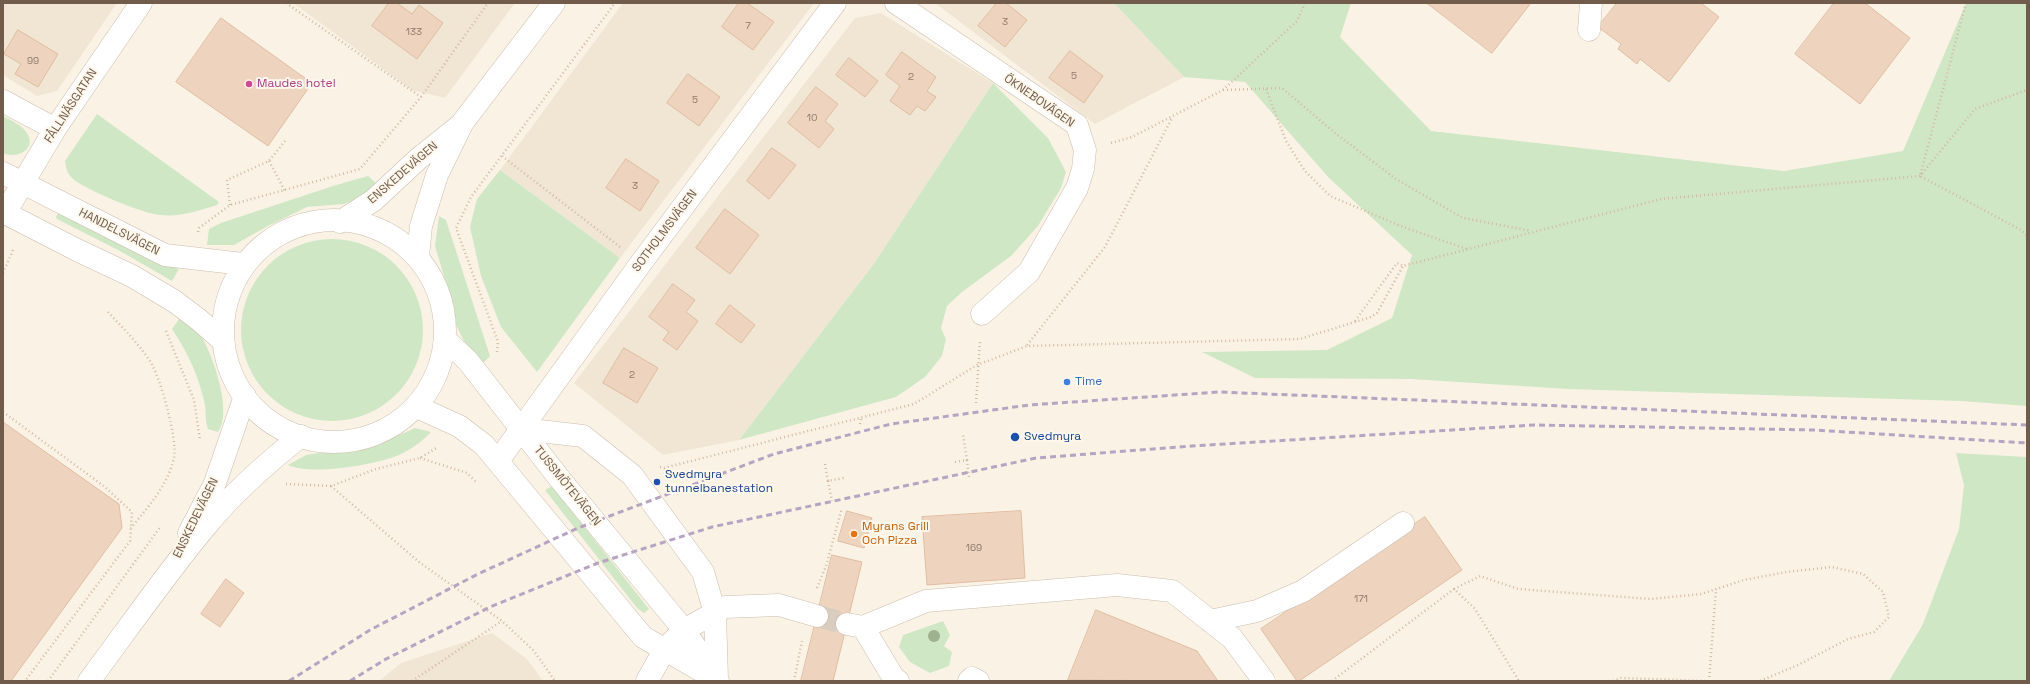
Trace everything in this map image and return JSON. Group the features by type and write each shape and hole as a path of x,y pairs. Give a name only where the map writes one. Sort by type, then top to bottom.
{"street":[{"name":"FÅLLNÄSGATAN","path":"4,213 55,129 141,3"},
{"name":"ENSKEDEVÄGEN","path":"418,257 421,226 437,175 463,122 554,3"},
{"name":"SOTHOLMSVÄGEN","path":"498,461 641,263 835,3"},
{"name":"ÖKNEBOVÄGEN","path":"896,3 1077,126 1084,150 1083,169 1078,188 1029,272 982,314"},
{"path":"1589,30 1591,3"},
{"path":"3,101 55,129"},
{"name":"ENSKEDEVÄGEN","path":"340,222 374,200 418,159 463,122"},
{"name":"HANDELSVÄGEN","path":"3,173 165,255 243,264"},
{"path":"4,213 132,276 198,318 222,340"},
{"path":"330,221 371,225 403,241 418,257 442,305 449,343 435,379 417,407 384,431 343,442 301,436 269,419 245,396 229,369 222,340 221,322 228,291 243,264 266,244 292,229 330,221"},
{"name":"TUSSMÖTEVÄGEN","path":"449,343 468,361 559,478 684,630 717,680"},
{"name":"ENSKEDEVÄGEN","path":"169,572 215,483 245,396"},
{"path":"417,407 459,426 484,446 643,637 717,680"},
{"path":"522,429 583,436 632,475 703,572 715,613 717,680"},
{"name":"ENSKEDEVÄGEN","path":"89,681 169,572 207,524 264,467 301,436"},
{"path":"1210,621 1257,611 1303,590 1403,523"},
{"path":"898,681 893,677 855,625 926,601 1117,585 1172,592 1232,638 1264,681"},
{"path":"647,681 665,649 684,630 725,607 779,605 817,616"},
{"path":"969,681 972,678 978,681"}],"path":[{"path":"286,3 421,97"},
{"path":"199,228 230,205 360,169 421,97 488,3"},
{"path":"496,354 498,342 456,228 471,198 614,3"},
{"path":"1084,150 1132,136 1223,90 1297,21 1305,3"},
{"path":"1920,176 1966,3"},
{"path":"1223,90 1282,88 1335,133 1396,179 1462,218 1534,232"},
{"path":"1266,89 1286,141 1304,171 1330,196 1403,227 1468,249"},
{"path":"1920,176 1976,109 2027,90"},
{"path":"1027,346 1106,247 1172,117"},
{"path":"230,205 227,180 269,161 286,141"},
{"path":"502,156 641,263"},
{"path":"269,161 285,191"},
{"path":"1354,323 1397,263 1403,266 1661,199 1920,176 2021,230 2027,236"},
{"path":"657,466 664,468 861,419 914,404 977,365 1027,346 1300,339 1371,317 1377,312 1403,266"},
{"path":"108,312 127,332 151,362 170,415 174,457 160,492 131,528"},
{"path":"164,325 194,400 200,441"},
{"path":"976,403 977,365"},
{"path":"3,412 105,487 132,512 130,542 25,681"},
{"path":"860,424 861,419"},
{"path":"963,435 969,476"},
{"path":"286,484 331,486 376,468 420,458 444,442"},
{"path":"955,462 967,460"},
{"path":"825,464 832,500"},
{"path":"828,481 844,478"},
{"path":"331,486 419,562 502,622 534,651 555,681"},
{"path":"48,681 163,524"},
{"path":"1332,681 1454,589 1480,576 1518,589 1593,596 1651,599 1701,594 1744,580 1786,572 1832,567 1863,574 1883,592 1889,617 1874,632 1848,639 1798,665 1760,681"},
{"path":"1454,589 1475,609 1519,681"},
{"path":"1709,681 1716,589"},
{"path":"412,681 502,622"},
{"path":"1613,681 1621,678 1706,681"}],"shaded area":[{"path":"3,3 117,3 57,91 37,96 3,75"},
{"path":"293,3 515,3 445,98 412,90"},
{"path":"623,3 814,3 620,258 500,170"},
{"path":"935,3 1114,3 1184,77 1095,124"},
{"path":"881,13 993,83 873,265 739,440 663,455 574,383 855,18"},
{"path":"492,633 527,659 543,681 379,681 401,663"}],"green space":[{"path":"1114,3 1351,3 1340,37 1431,131 1784,171 1903,151 1966,3 2027,3 2027,406 1961,401 1568,389 1411,379 1255,378 1202,352 1327,350 1392,318 1412,255 1328,177 1245,82 1184,77"},
{"path":"993,83 1048,138 1066,172 1061,188 1038,226 1011,256 962,292 947,306 941,328 946,339 942,356 925,377 896,397 739,440 873,265"},
{"path":"97,114 219,202 217,205 182,214 152,214 128,206 78,183 69,174 65,161"},
{"path":"3,116 20,126 28,135 30,141 29,145 23,152 13,155 3,153"},
{"path":"500,170 620,258 537,372 501,327 481,276 470,227 477,199"},
{"path":"368,176 377,184 360,198 344,204 307,207 234,245 207,245 209,229 221,223"},
{"path":"58,213 149,259 179,269 172,281 120,251 57,219 56,217"},
{"path":"439,216 446,220 490,356 483,363 465,343 454,321 452,303 435,246"},
{"path":"332,239 350,241 367,246 375,250 396,266 412,287 416,295 421,312 423,330 421,348 416,365 412,373 396,394 375,410 367,414 350,419 332,421 314,419 297,414 289,410 268,394 252,373 248,365 243,348 241,330 243,312 248,295 252,287 268,266 289,250 297,246 314,241"},
{"path":"182,315 201,336 216,369 220,384 223,411 222,423 218,432 208,429 203,395 196,375 188,356 172,329"},
{"path":"415,428 431,432 412,448 388,459 343,468 327,469 298,468 288,465 306,455 384,442"},
{"path":"1956,453 2027,457 2027,681 1889,681 1923,624 1959,529 1964,485"},
{"path":"552,486 649,609 644,613 637,608 545,490"},
{"path":"943,621 950,635 944,646 952,652 949,666 930,673 910,662 899,647 903,635"}],"building":[{"path":"389,3 397,3 412,14 419,5 443,23 417,59 372,26"},
{"path":"739,3 747,3 774,22 753,50 722,27"},
{"path":"997,3 1006,3 1027,20 1005,47 978,26"},
{"path":"1427,3 1531,3 1492,53"},
{"path":"1617,3 1701,3 1719,17 1669,82 1640,59 1637,64 1618,49 1621,44 1598,27"},
{"path":"1834,3 1865,3 1910,38 1860,104 1795,54"},
{"path":"221,18 312,83 268,146 176,82"},
{"path":"18,30 58,54 38,87 15,74 21,64 4,54"},
{"path":"1070,51 1103,76 1084,103 1049,78"},
{"path":"902,52 936,77 927,91 936,97 925,111 917,106 910,115 890,101 900,86 886,75"},
{"path":"849,58 878,81 865,97 836,75"},
{"path":"688,74 720,97 699,126 667,103"},
{"path":"816,87 838,104 825,121 834,129 819,148 788,123"},
{"path":"772,148 796,165 769,199 747,181"},
{"path":"626,159 659,181 640,211 606,188"},
{"path":"725,209 759,235 730,274 696,248"},
{"path":"673,284 695,300 686,312 698,321 677,350 663,340 669,332 649,317"},
{"path":"730,305 755,325 741,343 716,324"},
{"path":"624,348 658,368 637,403 603,383"},
{"path":"3,422 119,504 122,528 11,681 3,681"},
{"path":"847,511 872,518 864,548 838,541"},
{"path":"1021,511 1025,578 927,585 922,517"},
{"path":"1425,517 1462,570 1297,681 1261,629"},
{"path":"832,555 862,562 833,681 801,681"},
{"path":"226,579 244,593 220,627 201,614"},
{"path":"1096,610 1197,651 1218,681 1068,680"}],"tunnel":[{"path":"817,616 847,624"}],"railway":[{"path":"289,681 370,630 478,574 578,528 774,454 891,424 1029,405 1219,392 2027,425"},
{"path":"350,681 386,659 490,607 598,563 712,527 1036,458 1192,446 1534,425 1814,430 2027,443"}],"place":[{"name":"Maudes hotel","path":"249,84"},
{"name":"Time","path":"1067,382"},
{"name":"Svedmyra","path":"1015,437"},
{"name":"Svedmyra tunnelbanestation","path":"657,482"},
{"name":"Myrans Grill Och Pizza","path":"854,534"}]}
